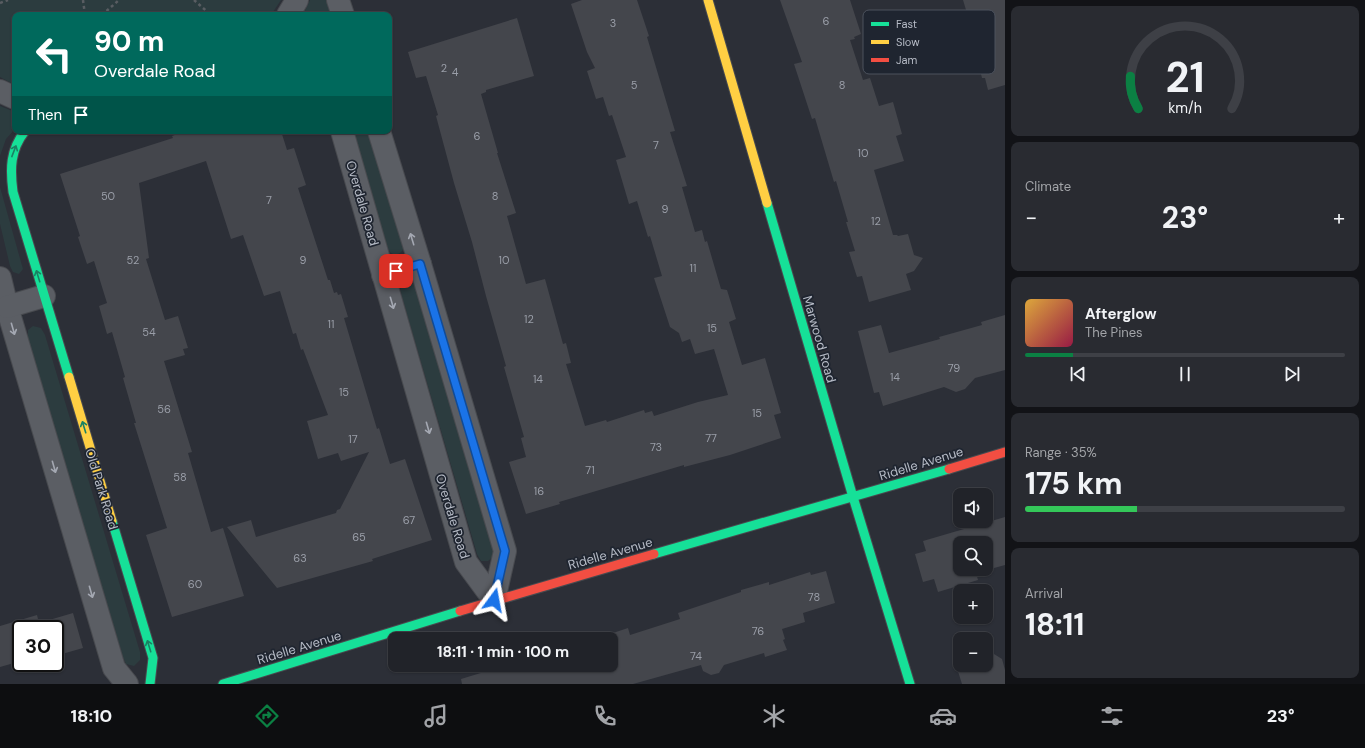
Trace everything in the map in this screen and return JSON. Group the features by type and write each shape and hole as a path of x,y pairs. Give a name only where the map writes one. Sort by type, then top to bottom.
{"street":[{"path":"290,12 297,0"},
{"path":"338,0 342,12"},
{"name":"Marwood Road","path":"708,0 853,497 910,684"},
{"path":"0,91 12,97"},
{"name":"Old Park Road","path":"23,134 12,152 10,173 13,192 153,658 150,684"},
{"name":"Overdale Road","path":"343,134 466,562 494,600"},
{"path":"380,134 505,551 494,600"},
{"path":"383,275 420,264"},
{"path":"0,278 7,307 114,668 127,684"},
{"path":"7,307 44,296"},
{"name":"Ridelle Avenue","path":"223,684 494,600 1005,452"}],"path":[{"path":"0,3 8,0"},
{"path":"83,0 85,12"},
{"path":"105,12 119,0"},
{"path":"194,0 208,12"}],"shaded area":[{"path":"0,0 281,0 273,12 12,12 12,83 0,77"},
{"path":"310,0 326,0 331,12 304,12"},
{"path":"0,106 12,111 12,132 6,139 0,156"},
{"path":"353,134 370,134 404,248 398,254 390,252"},
{"path":"0,187 23,269 19,274 13,272 10,266 0,224"},
{"path":"407,283 415,284 494,549 494,556 488,561 481,561 477,554 402,297 400,289"},
{"path":"33,326 41,328 45,335 140,652 140,660 134,666 126,664 123,657 28,341 28,330"}],"building":[{"path":"582,0 637,0 649,36 647,37 675,131 670,132 687,186 682,187 695,232 702,230 705,242 707,241 721,289 727,290 736,319 729,322 742,365 765,358 781,413 774,415 781,438 730,455 684,467 684,465 559,502 560,504 526,514 509,462 526,457 521,438 524,437 504,367 506,366 454,183 436,116 438,115 426,76 416,78 408,52 517,18 534,76 486,90 486,92 481,94 497,153 516,213 507,216 526,284 545,279 563,344 566,343 571,363 566,364 585,426 606,420 607,422 644,410 645,413 652,411 654,416 698,402 728,395 714,349 695,354 690,339 682,342 679,333 670,327 654,278 662,276 650,236 648,237 637,201 629,204 616,160 626,157 612,115 609,116 603,97 596,99 587,71 595,68 587,52 571,4"},
{"path":"780,0 850,0 861,34 854,37 855,39 850,40 863,80 870,78 879,106 893,102 902,134 896,136 904,161 874,170 893,235 898,236 908,234 914,255 923,258 914,271 906,274 911,290 869,302 862,276 857,277 849,252 855,251 846,222 848,222 836,181 834,182 815,118 812,119 794,64 802,62"},
{"path":"963,0 1005,0 1005,85 988,90 985,78 982,78 981,74 995,74 995,10 966,10"},
{"path":"178,134 282,134 287,150 294,148 306,185 298,188 328,280 330,280 334,293 337,292 338,295 341,294 348,317 344,318 377,429 379,428 390,464 405,459 432,540 372,559 373,561 277,588 227,527 251,520 256,537 336,513 337,510 340,509 369,452 341,461 338,453 318,459 307,421 328,415 303,349 301,350 296,333 293,334 280,291 264,296 243,235 231,239 206,161 139,183 149,258 146,259 165,320 178,316 188,348 183,349 185,355 164,361 192,452 188,453 211,532 223,528 244,596 172,617 146,535 167,528 134,423 136,423 123,378 125,377 112,332 107,334 99,306 107,303 94,261 87,264 78,237 80,236 60,174 173,138 172,136"},
{"path":"1005,315 1005,370 975,378 965,389 956,392 944,387 883,406 879,392 874,393 858,331 881,325 889,353 940,339 939,337 982,325 981,322"},
{"path":"1005,517 1005,565 993,568 993,536 953,536 953,576 977,576 978,580 965,584 953,584 953,588 938,592 934,579 923,582 915,554 926,551 923,541 967,528 993,528 993,521"},
{"path":"826,571 835,603 803,613 805,622 782,629 785,639 783,640 787,650 765,657 764,653 724,665 719,673 711,675 703,671 701,665 633,684 462,684 461,679 484,672 618,672 618,632 616,632 628,628 630,635 680,619 678,613 741,592 741,590 769,582 769,585 810,572 811,575"},
{"path":"73,613 83,648 64,653 64,620 49,620"},
{"path":"37,615 38,620 20,620"},
{"path":"12,622 12,664 0,667 0,626"},
{"path":"993,654 1002,659 1005,670 1005,684 962,684 958,672 993,672"}],"traffic: fast":[{"path":"23,134 16,145 12,160 13,192 69,377"},
{"path":"767,203 853,497 910,684"},
{"path":"654,554 949,469"},
{"path":"112,521 153,658 150,684"},
{"path":"223,684 460,611"}],"traffic: slow":[{"path":"708,0 767,203"},
{"path":"69,377 112,521"}],"traffic: jam":[{"path":"949,469 1005,452"},
{"path":"460,611 654,554"}],"route":[{"path":"396,271 420,264 505,551 494,600"}]}
